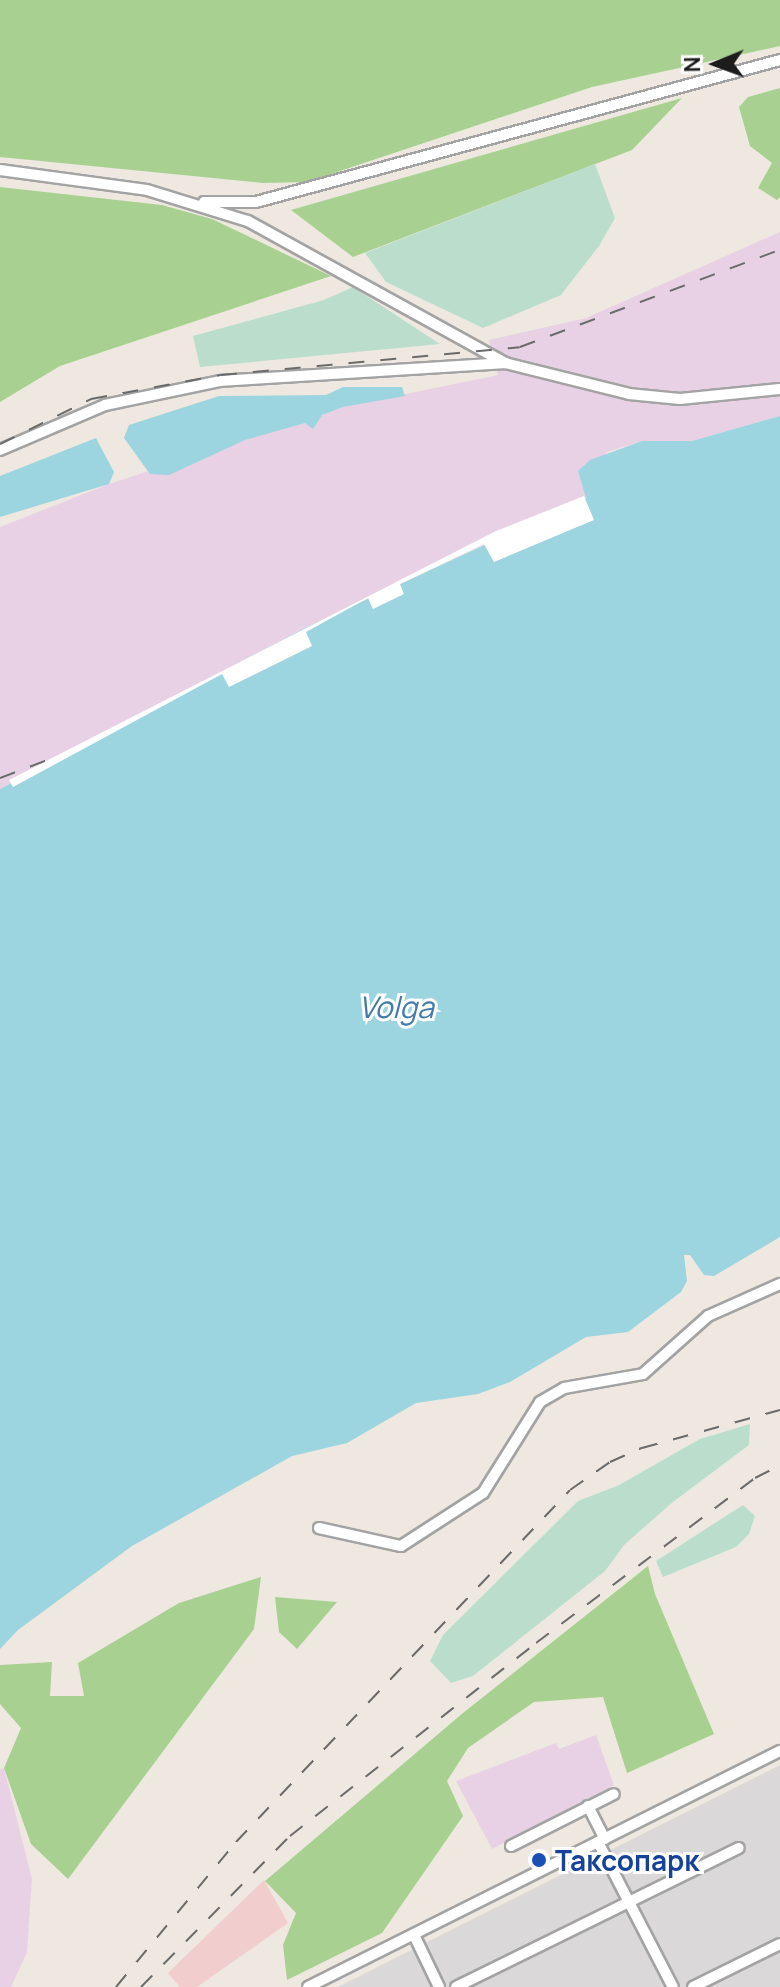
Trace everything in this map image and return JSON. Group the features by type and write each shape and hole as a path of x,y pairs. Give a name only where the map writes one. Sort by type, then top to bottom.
{"street":[{"path":"198,203 256,202 780,60"},
{"path":"0,170 147,190 198,203 248,221 505,363 654,397 747,395 780,389"},
{"path":"0,450 105,405 220,381 505,363"},
{"path":"319,1528 401,1546 483,1493 540,1402 564,1388 643,1374 708,1316 780,1284"},
{"path":"308,1987 780,1751"},
{"path":"511,1846 614,1794"},
{"path":"588,1806 629,1901 673,1987"},
{"path":"456,1987 739,1848"},
{"path":"414,1935 439,1987"},
{"path":"693,1987 780,1944"}],"shaded area":[{"path":"780,232 780,416 692,441 642,441 607,452 586,497 305,628 0,789 0,527 109,484 343,407 498,375 489,340 586,318"},
{"path":"596,1735 614,1785 492,1849 456,1781 556,1743 559,1749"},
{"path":"780,1765 780,1987 338,1987"},
{"path":"4,1768 32,1879 27,1952 11,1987 0,1987 0,1769"},
{"path":"264,1880 288,1923 197,1987 180,1987 168,1973"}],"green space":[{"path":"0,0 780,0 780,46 592,87 307,182 263,183 0,157"},
{"path":"780,88 780,197 777,200 758,188 772,163 750,146 739,107 748,97"},
{"path":"682,98 632,150 353,257 291,210"},
{"path":"595,164 615,218 599,246 561,295 483,328 386,282 365,253"},
{"path":"0,187 162,205 212,219 331,276 60,366 0,402"},
{"path":"353,287 440,344 200,367 193,336 324,300"},
{"path":"750,1424 749,1445 673,1502 625,1544 605,1571 473,1676 451,1683 430,1661 443,1635 578,1501 619,1485 700,1439"},
{"path":"743,1505 755,1516 749,1534 736,1547 663,1577 656,1561"},
{"path":"648,1566 655,1594 714,1734 627,1773 603,1697 534,1702 468,1748 447,1781 463,1816 382,1933 287,1980 283,1945 296,1913 265,1881 463,1713"},
{"path":"261,1577 254,1629 68,1879 31,1844 4,1768 21,1728 0,1704 0,1665 52,1662 50,1696 84,1696 78,1663 179,1603"},
{"path":"275,1597 337,1602 297,1649 279,1632"}],"water":[{"path":"343,387 402,387 405,396 343,407 322,415 313,429 305,423 245,440 169,475 150,474 124,438 129,425 219,396 326,395"},
{"name":"Volga","path":"780,416 780,1237 714,1276 704,1275 690,1255 684,1255 687,1281 681,1292 628,1332 586,1337 510,1382 478,1394 416,1403 347,1443 292,1456 132,1546 18,1630 0,1649 0,789 305,628 586,498 578,471 590,460 642,441 692,441"},
{"path":"96,438 114,472 109,484 0,517 0,476"}],"pier":[{"path":"584,496 594,520 494,562 484,544 400,584 404,594 373,609 368,598 306,632 312,646 229,687 222,674 13,787 9,780 496,531"}],"railway":[{"path":"0,444 91,399 221,375 520,347 780,250"},
{"path":"0,778 50,759"},
{"path":"116,1987 236,1842 570,1490 610,1462 642,1448 780,1410"},
{"path":"141,1987 290,1836 536,1643 755,1478 780,1465"}],"place":[{"name":"Таксопарк","path":"539,1860"}]}
